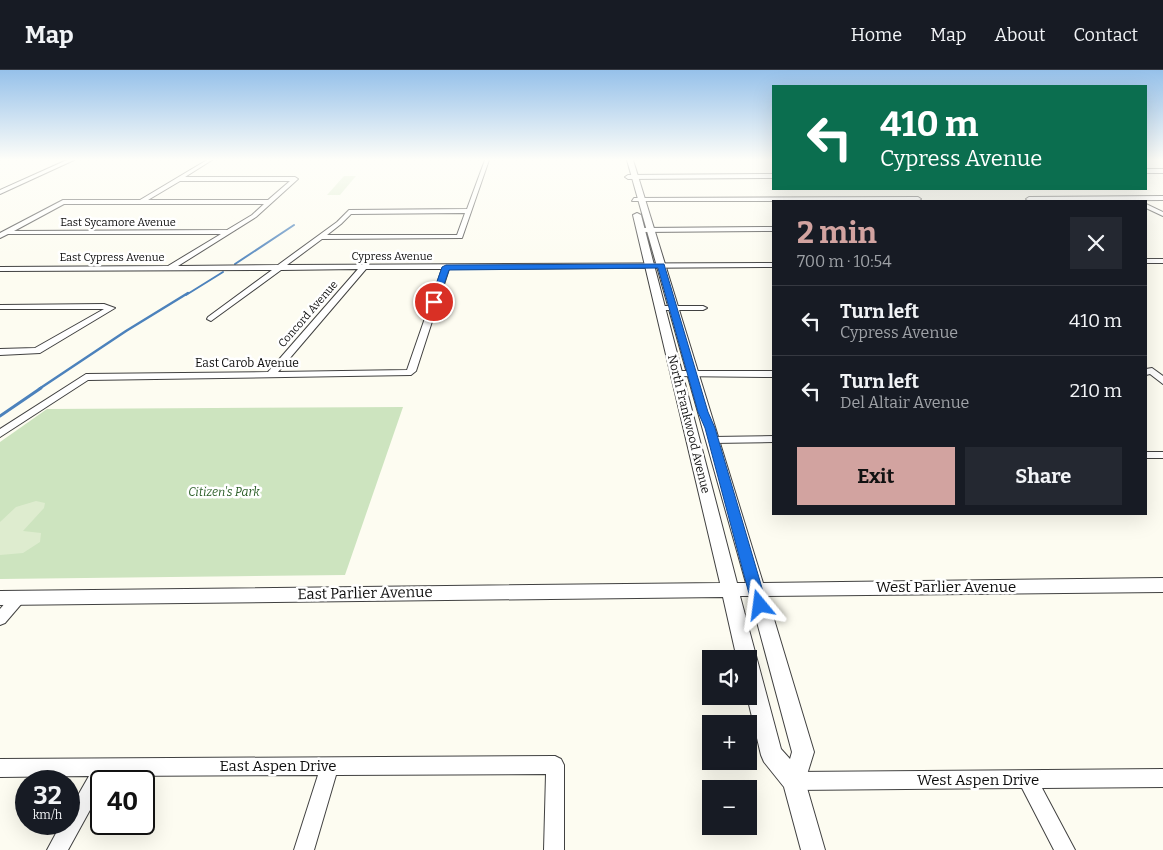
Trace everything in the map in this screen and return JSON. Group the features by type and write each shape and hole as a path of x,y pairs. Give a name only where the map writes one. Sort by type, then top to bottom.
{"street":[{"path":"142,202 151,196"},
{"path":"170,268 254,216 276,196"},
{"path":"320,237 460,237 475,196"},
{"name":"North Frankwood Avenue","path":"637,196 641,230 656,266"},
{"path":"1031,200 1133,200 1163,198"},
{"path":"638,200 920,200"},
{"name":"North Frankwood Avenue","path":"638,200 651,230 656,266 667,308 677,374 746,650"},
{"path":"0,236 64,202 270,202"},
{"path":"1147,206 1163,214"},
{"path":"211,319 339,223 349,212 469,212"},
{"path":"641,230 772,229"},
{"name":"East Sycamore Avenue","path":"7,233 229,232"},
{"path":"1147,261 1163,261"},
{"name":"Cypress Avenue","path":"223,268 772,265"},
{"name":"East Carob Avenue","path":"0,434 86,377 408,373 411,371 446,267"},
{"name":"East Cypress Avenue","path":"0,269 223,268"},
{"name":"Concord Avenue","path":"270,376 363,268"},
{"path":"0,306 111,308 109,311 37,351 0,352"},
{"path":"667,308 703,308"},
{"name":"North Frankwood Avenue","path":"667,308 693,375 713,440 754,588 803,752 794,781"},
{"path":"1149,372 1163,381"},
{"path":"677,374 772,374"},
{"path":"713,440 772,439"},
{"path":"1147,455 1163,455"},
{"name":"West Parlier Avenue","path":"730,589 1163,585"},
{"name":"East Parlier Avenue","path":"0,598 730,589"},
{"path":"0,619 18,598"},
{"path":"757,696 772,755 794,781 814,850"},
{"name":"East Aspen Drive","path":"0,768 555,765 554,850"},
{"path":"304,850 330,766"},
{"path":"57,850 104,767"},
{"name":"West Aspen Drive","path":"794,781 1163,778"},
{"path":"1027,779 1065,850"}],"green space":[{"name":"Citizen's Park","path":"403,407 345,575 0,579 0,442 47,409"},
{"path":"36,501 45,503 44,508 23,531 41,533 40,542 23,553 0,555 0,522 16,507"}],"waterway":[{"path":"235,264 294,225"},
{"path":"186,295 223,272"},
{"path":"39,389 126,331 188,293"},
{"path":"0,416 41,388"}],"route":[{"path":"434,302 446,267 661,266 703,412 710,428 760,605"}]}
